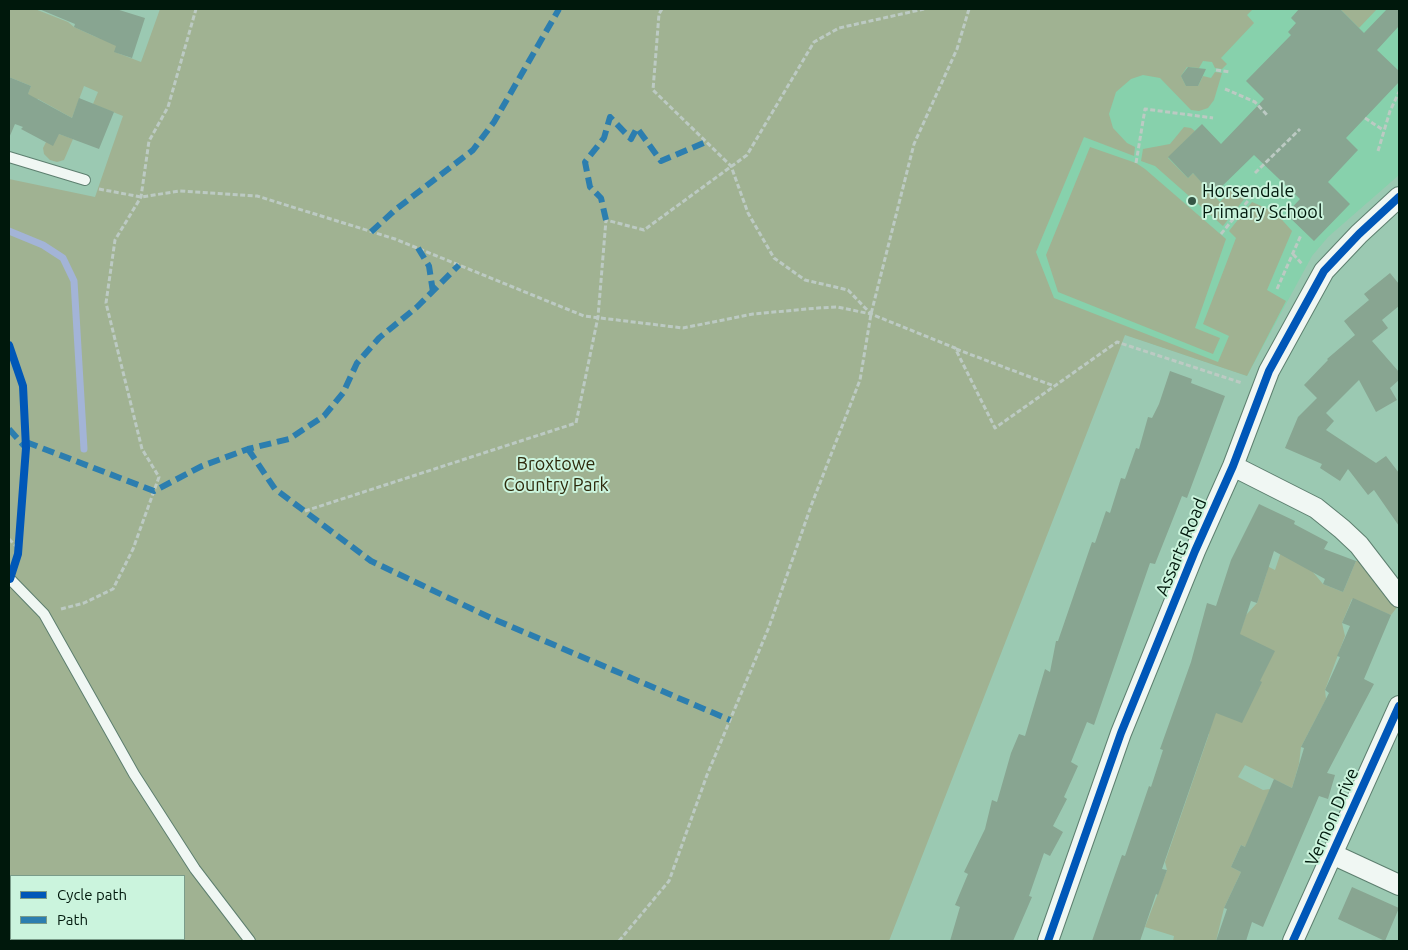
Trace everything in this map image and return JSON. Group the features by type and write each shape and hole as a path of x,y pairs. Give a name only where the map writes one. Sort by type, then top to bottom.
{"street":[{"name":"Assarts Road","path":"1048,941 1120,732 1195,551 1233,466 1270,371 1324,271 1359,234 1399,197"},
{"path":"1233,466 1316,508 1359,545 1399,597"},
{"name":"Vernon Drive","path":"1293,941 1399,706"},
{"path":"1332,854 1399,885"}],"lane":[{"path":"9,157 85,180"},
{"path":"10,579 44,614 134,774 195,869 250,941"}],"path":[{"path":"44,614 84,603 113,589 133,549 158,477 142,449 106,303 115,240 141,197 149,141 168,107 196,9"},
{"path":"662,9 659,14 653,90 732,166 748,213 774,258 805,280 848,290 871,314"},
{"path":"305,511 576,423 598,317 606,220 644,230 747,155 814,42 839,28 924,9"},
{"path":"619,941 669,881 707,775 769,627 811,506 860,380 871,314 914,144 957,49 969,9"},
{"path":"1216,70 1230,72"},
{"path":"1225,89 1255,102 1268,116"},
{"path":"1378,151 1383,130 1399,92"},
{"path":"1136,163 1145,109 1213,118"},
{"path":"1365,118 1383,130"},
{"path":"1255,173 1300,129"},
{"path":"141,197 180,191 257,196 396,239 584,316 683,328 753,314 818,308 837,307 871,314 1054,386"},
{"path":"1221,234 1256,191"},
{"path":"1277,289 1301,235"},
{"path":"955,348 995,428 1117,342 1262,390"},
{"path":"9,539 18,548"},
{"path":"10,579 19,539"}],"shaded area":[{"name":"Horsendale Primary School","path":"1088,9 1399,9 1399,175 1328,237 1312,256 1247,376 984,287"}],"green space":[{"name":"Broxtowe Country Park","path":"9,9 35,9 68,22 74,27 96,37 117,43 115,52 141,62 160,9 1253,9 1247,15 1254,23 1221,58 1227,64 1222,69 1215,68 1212,62 1203,61 1199,68 1187,67 1181,76 1186,86 1198,86 1203,76 1211,78 1215,72 1222,73 1214,100 1208,108 1199,111 1191,110 1160,78 1143,75 1131,79 1116,92 1109,114 1113,128 1127,143 1135,147 1134,156 1084,137 1036,252 1054,298 1218,362 1229,336 1203,324 1236,238 1229,231 1252,202 1275,212 1292,231 1267,290 1286,301 1247,376 1125,335 889,941 9,941 9,179 95,197 123,116 93,104 98,92 84,86 72,118 38,99 23,106 31,86 9,77"},
{"path":"1340,9 1377,9 1359,28"},
{"path":"1184,127 1195,131 1168,158 1188,178 1193,173 1220,202 1235,186 1245,198 1223,226 1155,166 1141,161 1143,149 1170,144"},
{"path":"59,134 73,139 64,160 57,162 50,160 44,154 43,148 46,142"},
{"path":"1090,147 1136,163 1145,169 1226,239 1195,328 1220,338 1213,354 1058,292 1046,255"},
{"path":"1282,549 1312,571 1323,584 1343,592 1356,561 1364,561 1398,606 1391,615 1352,599 1342,623 1345,636 1325,690 1326,699 1301,747 1299,764 1292,788 1245,765 1238,777 1263,790 1270,789 1259,815 1265,825 1254,851 1241,845 1231,867 1241,872 1224,908 1216,941 1173,941 1174,936 1145,927 1167,870 1165,862 1209,734 1209,725 1246,615 1257,603 1267,572 1265,565 1275,570"}],"building":[{"path":"39,9 116,9 145,18 132,58 114,52 116,46 74,27 75,24"},
{"path":"1299,9 1340,9 1364,33 1387,9 1399,9 1399,26 1377,50 1399,71 1399,82 1346,138 1358,150 1328,182 1350,204 1314,241 1286,214 1300,199 1254,155 1213,195 1193,173 1188,178 1168,157 1202,124 1221,144 1264,99 1246,81 1291,35 1288,32 1296,23 1291,18"},
{"path":"1188,67 1206,69 1198,86 1186,86 1181,76"},
{"path":"9,77 31,86 28,94 72,118 79,98 114,112 99,149 59,134 53,146 15,124 9,138"},
{"path":"1390,273 1399,284 1399,306 1382,320 1388,328 1372,341 1399,372 1399,380 1390,388 1397,400 1376,412 1359,380 1326,413 1334,421 1326,430 1376,463 1386,456 1399,473 1399,526 1374,490 1368,495 1348,469 1340,481 1320,468 1322,464 1285,448 1298,417 1317,398 1304,385 1327,359 1355,335 1344,321 1369,300 1364,294"},
{"path":"1170,371 1192,379 1191,383 1225,396 1187,498 1182,496 1155,564 1150,563 1094,725 1087,722 1071,762 1078,766 1064,797 1067,799 1053,826 1063,832 1050,856 1044,853 1029,896 1032,897 1013,941 950,941 960,907 955,905 968,874 964,872 985,829 992,800 997,802 1011,753 1019,734 1025,736 1045,669 1050,672 1056,641 1058,641 1092,542 1095,543 1106,511 1110,513 1121,478 1125,479 1136,448 1139,449 1148,417 1152,418 1159,404"},
{"path":"1259,504 1295,521 1294,524 1328,542 1324,549 1356,561 1343,592 1323,584 1325,579 1274,551 1257,603 1251,601 1240,634 1275,651 1260,681 1262,682 1242,723 1216,713 1162,869 1167,870 1158,895 1156,894 1140,941 1092,941 1122,855 1125,856 1149,786 1151,787 1163,750 1160,749 1191,662 1207,603 1216,606 1231,560"},
{"path":"1353,598 1391,615 1364,679 1374,684 1327,773 1335,775 1328,799 1319,796 1263,927 1252,922 1246,941 1216,941 1227,909 1224,908 1241,872 1231,867 1241,845 1245,847 1274,779 1292,788 1304,748 1301,747 1329,693 1325,690 1340,657 1337,656 1350,626 1342,623"},
{"path":"1352,887 1399,908 1385,941 1338,919"}],"waterway":[{"path":"9,231 43,245 63,258 74,281 84,449"}],"marked path":[{"path":"371,232 395,210 473,150 494,122 559,9"},
{"path":"606,220 601,198 590,187 585,162 604,138 610,117 631,139 637,128 661,161 706,142"},
{"path":"418,248 429,266 433,292"},
{"path":"26,442 154,491 202,466 248,449 289,439 324,416 343,393 357,363 379,338 417,307 459,265"},
{"path":"9,429 26,448"},
{"path":"248,449 275,489 371,561 491,618 730,720"}],"cycle path":[{"path":"1048,941 1121,733 1195,551 1233,466 1269,371 1324,271 1359,234 1399,197"},
{"path":"9,345 23,386 26,448 18,554 10,579"},
{"path":"1293,941 1399,706"}],"place":[{"name":"Horsendale Primary School","path":"1192,201"}]}
